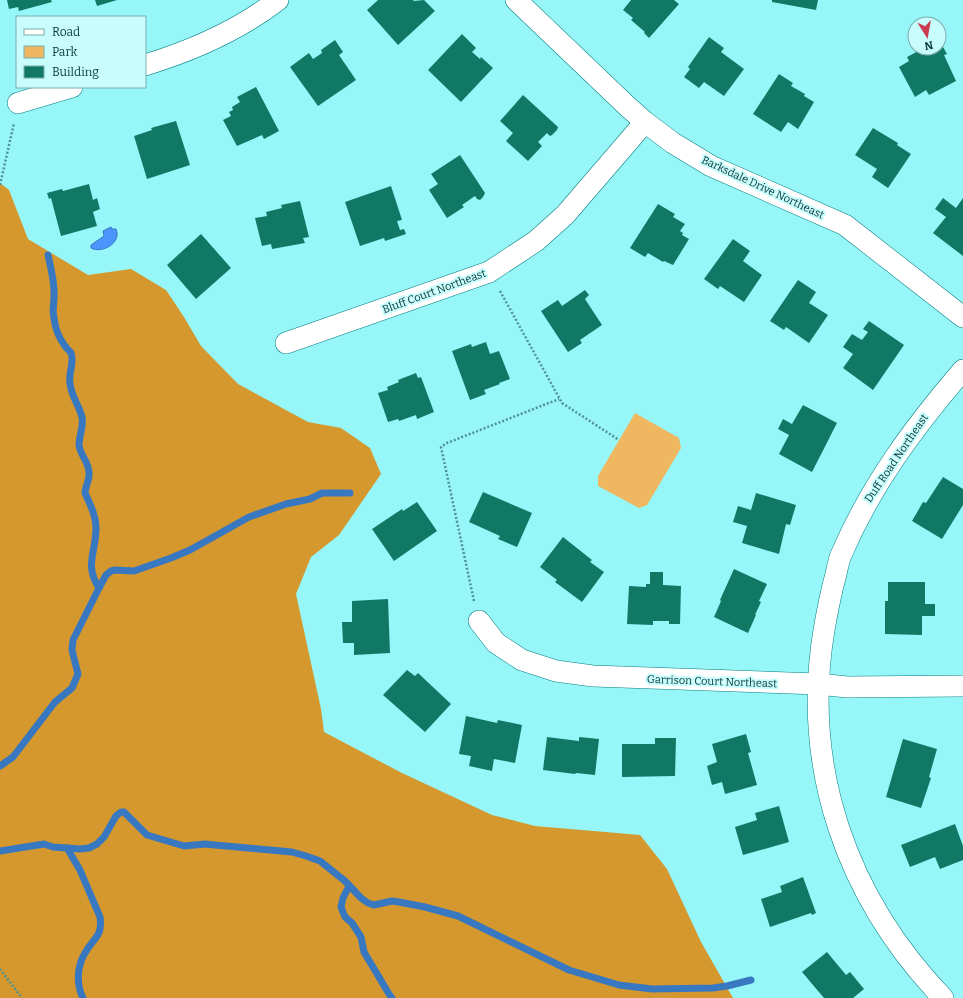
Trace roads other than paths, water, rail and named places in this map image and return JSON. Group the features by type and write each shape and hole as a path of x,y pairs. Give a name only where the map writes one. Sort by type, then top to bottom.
{"street":[{"path":"146,65 184,52 230,30 278,0"},
{"name":"Barksdale Drive Northeast","path":"516,0 627,106 673,143 711,166 845,225 963,317"},
{"path":"18,103 69,88"},
{"name":"Bluff Court Northeast","path":"286,343 489,272 536,241 565,215 645,122"},
{"name":"Duff Road Northeast","path":"943,998 913,966 892,937 860,883 841,837 832,811 822,757 818,722 818,684 821,644 827,608 840,556 865,505 899,449 933,404 963,370"},
{"name":"Garrison Court Northeast","path":"479,621 496,644 522,660 556,671 592,676 818,684 847,687 963,686"}],"water":[{"path":"111,227 112,229 116,229 117,234 114,243 100,250 91,248 91,245 104,236 103,231"}],"waterway":[{"path":"48,255 54,286 53,313 56,329 65,346 71,352 71,388 82,417 79,445 89,469 89,478 85,493 96,524 96,537 91,566 99,588"},
{"path":"0,766 13,757 55,702 72,688 78,674 72,650 73,640 106,575 111,571 134,571 171,558 190,550 249,517 286,504 310,499 322,493 350,493"},
{"path":"0,851 44,844 53,847 80,849 89,848 97,844 104,837 116,816 121,812 124,812 147,835 184,846 205,844 292,852 306,856 320,861 345,881 361,898 368,903 374,905 392,901 399,902 458,916 569,970 619,985 652,989 713,988 751,980"},
{"path":"67,848 80,870 100,917 101,924 97,937 88,948 80,964 78,981 83,998"},
{"path":"349,886 343,898 341,907 345,917 352,923 361,937 364,952 392,998"}]}
